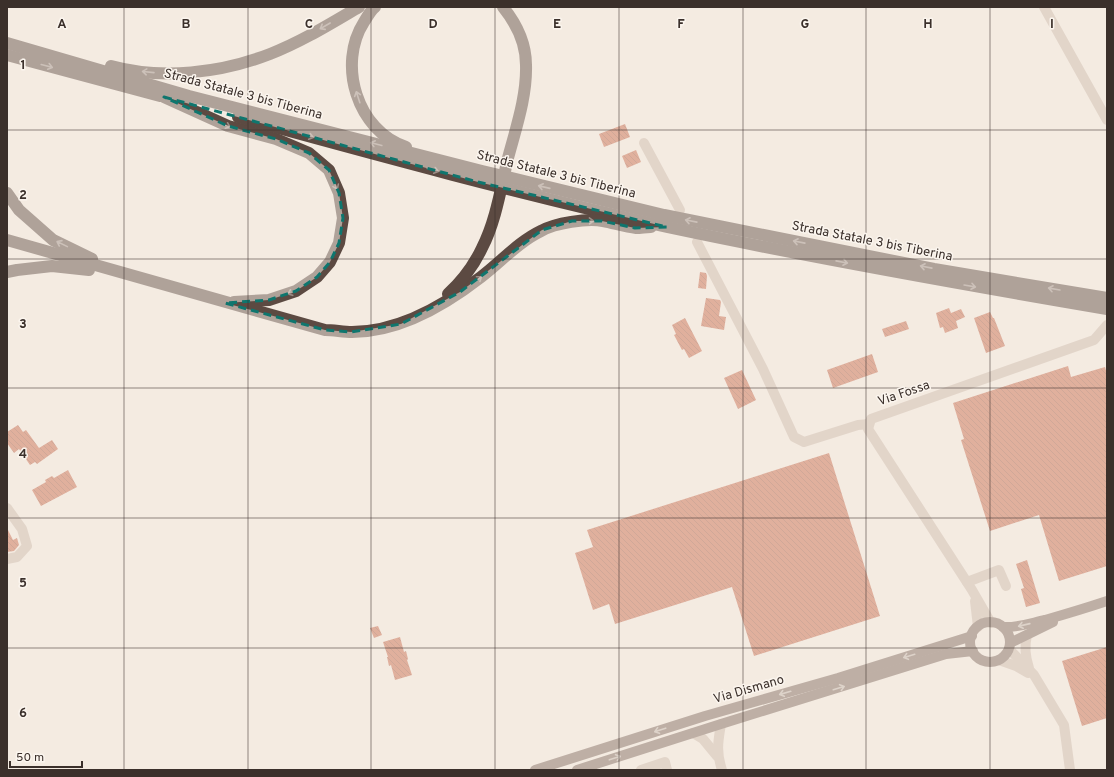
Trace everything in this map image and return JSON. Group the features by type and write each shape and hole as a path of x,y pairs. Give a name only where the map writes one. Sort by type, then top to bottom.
{"highway":[{"path":"9,49 50,48 122,68 151,73 182,73 214,69 243,63 270,54 306,37 359,7"},
{"path":"375,7 358,32 352,57 353,82 361,106 375,127 398,144 480,177"},
{"path":"432,309 456,286 471,267 483,248 492,222 524,92 526,65 523,42 513,20 503,7"},
{"name":"Strada Statale 3 bis Tiberina","path":"9,49 164,97 522,187 666,221 720,232 934,269 1092,301 1107,310"},
{"name":"Strada Statale 3 bis Tiberina","path":"9,49 189,96 480,177"},
{"path":"164,97 228,126 276,139 309,153 329,170 339,193 343,218 339,243 330,262 317,277 296,291 269,300 225,302"},
{"path":"7,193 19,210 53,240 122,274"},
{"path":"7,240 122,274 325,330 351,332 376,330 401,324 432,309 481,277 511,250 542,230 572,221 602,220 635,228 666,221"},
{"path":"7,272 52,266 122,274"},
{"name":"Strada Statale 3 bis Tiberina","path":"1092,301 1107,298"}],"main road":[{"path":"1003,627 1009,637 1009,646 1003,658 993,662 981,660 973,651 971,646 972,636 978,627 984,624 991,623 1003,627 1013,628 1072,613 1107,602"},
{"path":"1009,646 1072,613"},
{"name":"Via Dismano","path":"535,770 705,716 838,678 972,636"},
{"name":"Via Dismano","path":"577,770 946,654 973,651"}],"street":[{"path":"1044,7 1107,120"},
{"path":"644,143 680,210"},
{"path":"697,242 763,369 794,437 804,442 858,424 869,424"},
{"name":"Via Fossa","path":"991,623 970,586 868,429 869,424 871,419 1094,340 1107,325"},
{"path":"7,508 22,529 27,546 17,557 7,559"},
{"path":"970,586 999,570 1006,586"},
{"name":"Via Fossa","path":"970,586 976,606 978,627"},
{"path":"1028,635 1025,646 1025,655 1031,673"},
{"path":"1009,646 1031,673 1064,725 1070,770"},
{"path":"999,660 1031,673"},
{"path":"717,756 718,740 722,724"},
{"path":"693,733 703,739 717,756 722,770"},
{"path":"641,770 666,766"}],"highlighted area":[{"path":"164,97 478,182 667,227 635,228 602,221 572,221 542,230 460,292 401,324 351,332 325,330 225,303 269,300 296,291 317,277 330,262 339,243 343,218 339,193 329,170 309,153 276,139 228,126"}],"building":[{"path":"625,124 630,137 604,147 599,134"},
{"path":"636,150 641,162 627,168 622,156"},
{"path":"700,272 706,273 706,289 698,288"},
{"path":"706,298 720,300 719,316 726,317 724,330 701,326"},
{"path":"949,308 951,313 961,309 965,317 956,321 958,328 945,333 943,327 940,328 936,313"},
{"path":"990,312 994,318 1005,346 986,353 974,318"},
{"path":"685,318 702,351 689,358 684,349 682,350 674,335 676,334 672,325"},
{"path":"906,321 909,329 885,337 882,329"},
{"path":"872,354 878,372 833,388 827,370"},
{"path":"1068,366 1071,377 1105,367 1107,374 1107,566 1059,581 1039,515 990,531 961,440 964,439 953,403"},
{"path":"742,370 756,400 738,409 724,378"},
{"path":"18,425 23,432 26,430 39,448 52,440 58,449 37,464 35,462 30,465 19,449 14,453 7,443 7,432"},
{"path":"829,453 880,616 754,656 732,587 615,624 609,604 593,610 575,553 593,547 587,530"},
{"path":"68,470 77,487 41,506 32,490 46,482 45,480 52,476 54,478"},
{"path":"7,528 13,540 17,538 19,545 14,551 7,552"},
{"path":"1027,560 1040,603 1026,607 1021,589 1024,588 1016,564"},
{"path":"378,626 382,635 374,638 370,628"},
{"path":"400,637 404,652 406,651 407,660 412,675 395,680 391,665 389,666 388,657 383,642"},
{"path":"1107,647 1107,718 1082,726 1062,661"}]}
